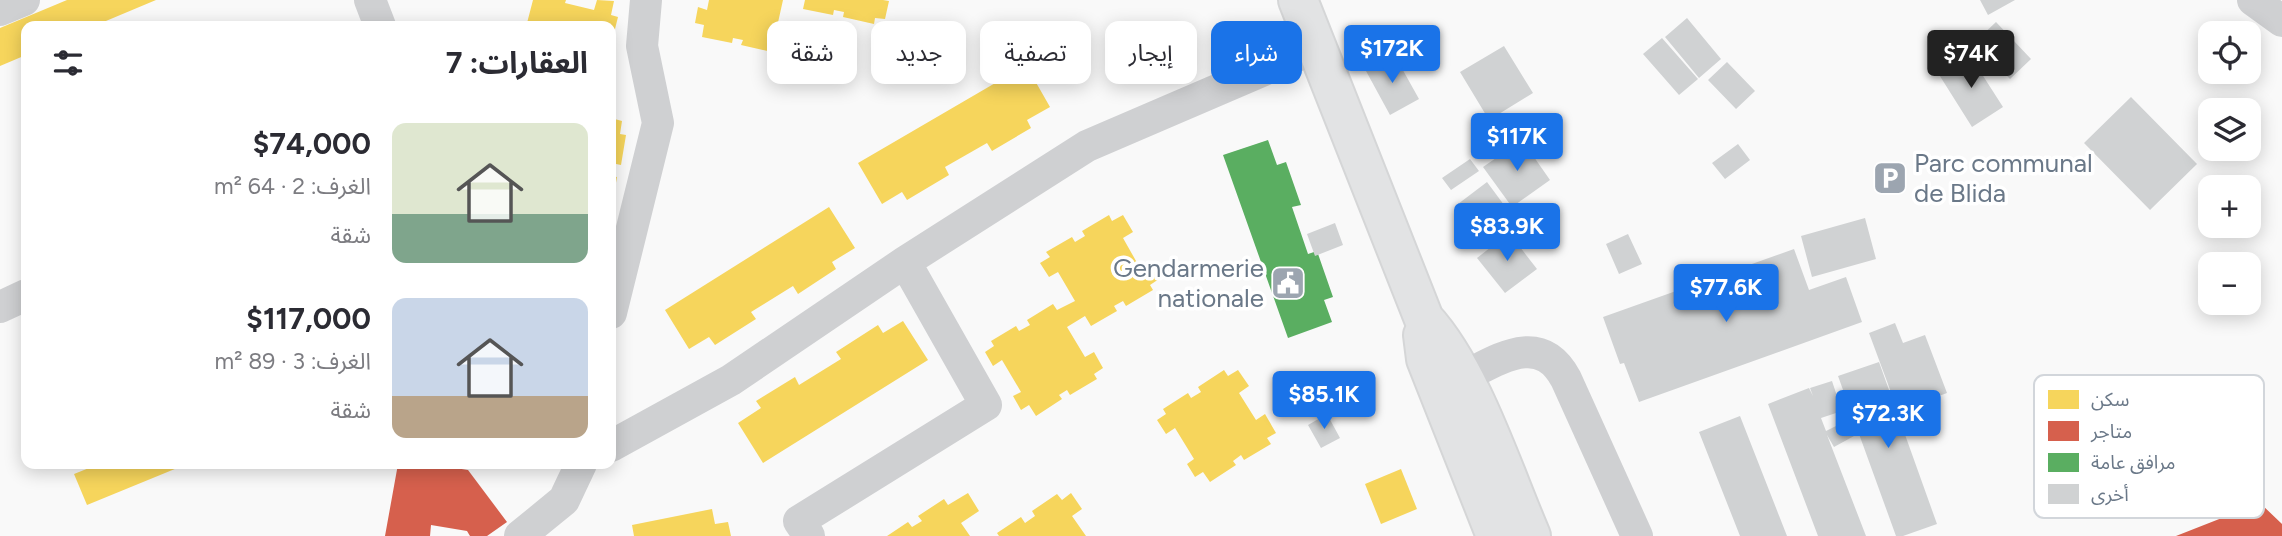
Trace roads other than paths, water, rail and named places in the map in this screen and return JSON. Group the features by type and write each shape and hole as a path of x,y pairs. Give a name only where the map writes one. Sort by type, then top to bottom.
{"main road":[{"path":"1298,0 1424,319 1438,334 1463,377 1531,536"},
{"path":"1424,319 1426,359 1496,536"}],"street":[{"path":"0,10 24,0"},
{"path":"370,0 378,21"},
{"path":"616,293 658,123 642,46 646,0"},
{"path":"2253,0 2282,21"},
{"path":"616,443 731,380 905,262 1087,146 1315,48"},
{"path":"809,536 799,521 985,405 905,262"},
{"path":"0,307 21,297"},
{"path":"1463,377 1523,351 1534,352 1553,361 1566,379 1637,536"},
{"path":"520,536 564,500 579,469"}],"place":[{"name":"Parc communal de Blida","path":"1890,178"},
{"name":"Gendarmerie nationale","path":"1288,283"}]}
